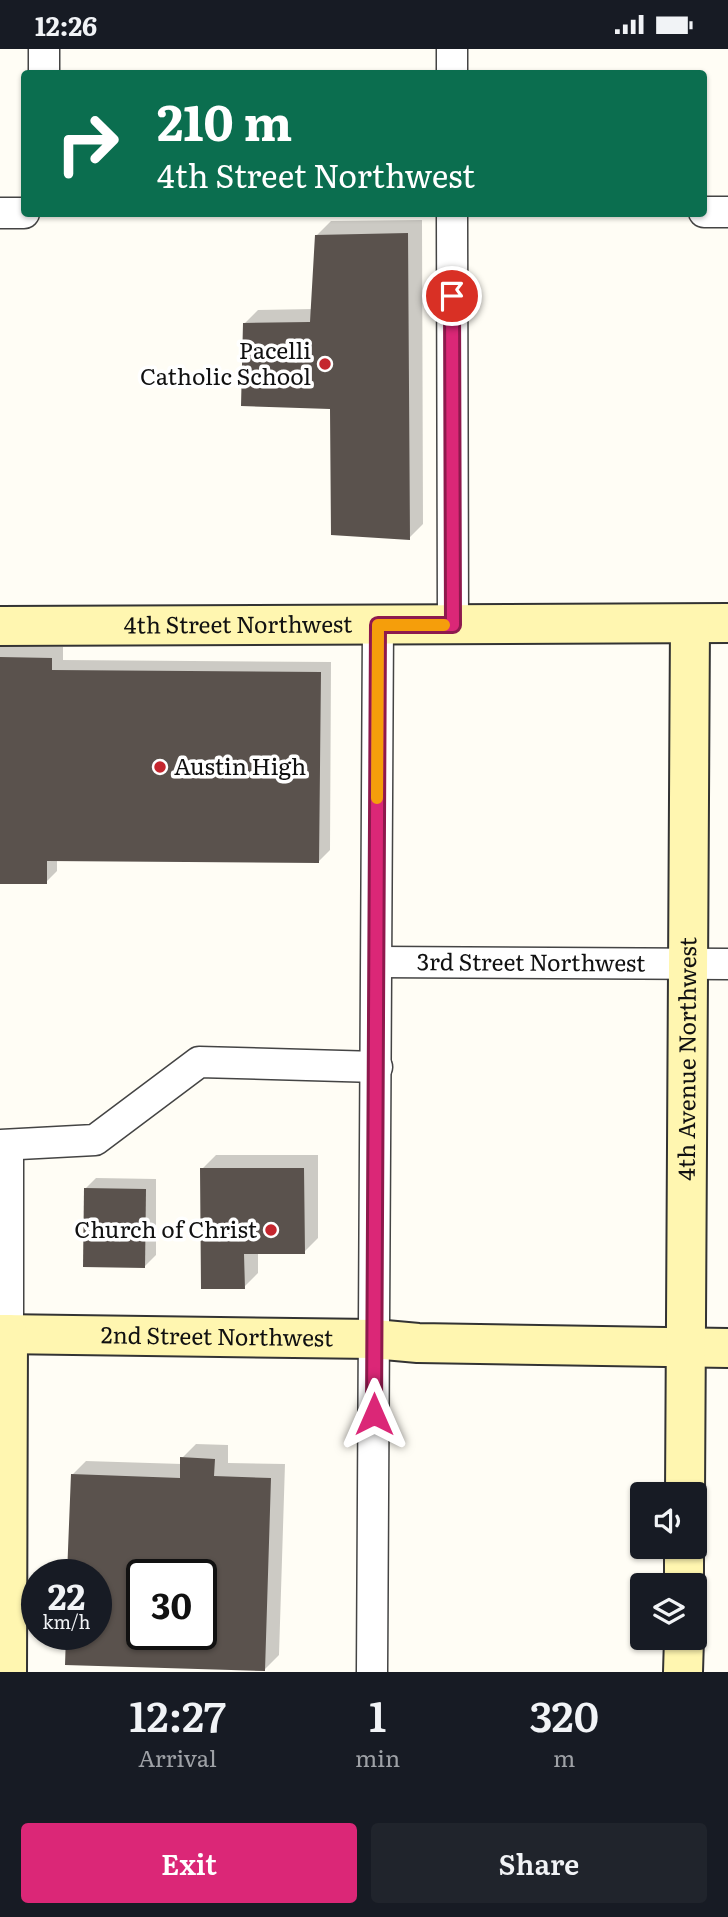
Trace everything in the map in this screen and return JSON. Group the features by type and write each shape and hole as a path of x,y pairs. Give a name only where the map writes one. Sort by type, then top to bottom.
{"street":[{"path":"44,49 44,70"},
{"path":"452,49 452,70"},
{"path":"707,212 728,212"},
{"path":"0,213 21,213"},
{"path":"452,217 453,625"},
{"name":"4th Avenue Northwest","path":"685,1482 690,624"},
{"name":"4th Street Northwest","path":"0,626 728,624"},
{"path":"372,1672 378,625"},
{"name":"3rd Street Northwest","path":"377,962 728,964"},
{"path":"7,1672 4,1145 95,1140 199,1062 377,1067"},
{"name":"2nd Street Northwest","path":"4,1334 374,1339 418,1343 728,1348"},
{"path":"683,1672 684,1650"}],"building":[{"name":"Pacelli Catholic School","path":"408,233 410,540 331,535 330,409 241,406 243,323 310,322 315,235"},
{"name":"Austin High","path":"0,657 52,658 52,670 321,672 319,863 47,861 47,884 0,884"},
{"path":"200,1168 304,1168 305,1254 244,1254 245,1289 201,1289"},
{"path":"84,1188 146,1189 145,1268 83,1267"},
{"path":"180,1457 215,1459 214,1476 271,1478 265,1671 65,1665 66,1650 112,1650 112,1559 68,1559 71,1474 180,1478"}],"slow traffic":[{"path":"377,798 378,625 444,625"}],"place":[{"name":"Pacelli Catholic School","path":"325,364"},
{"name":"Austin High","path":"160,767"},
{"name":"Church of Christ","path":"271,1230"}],"route":[{"path":"374,1414 378,625 453,625 452,296"}]}
